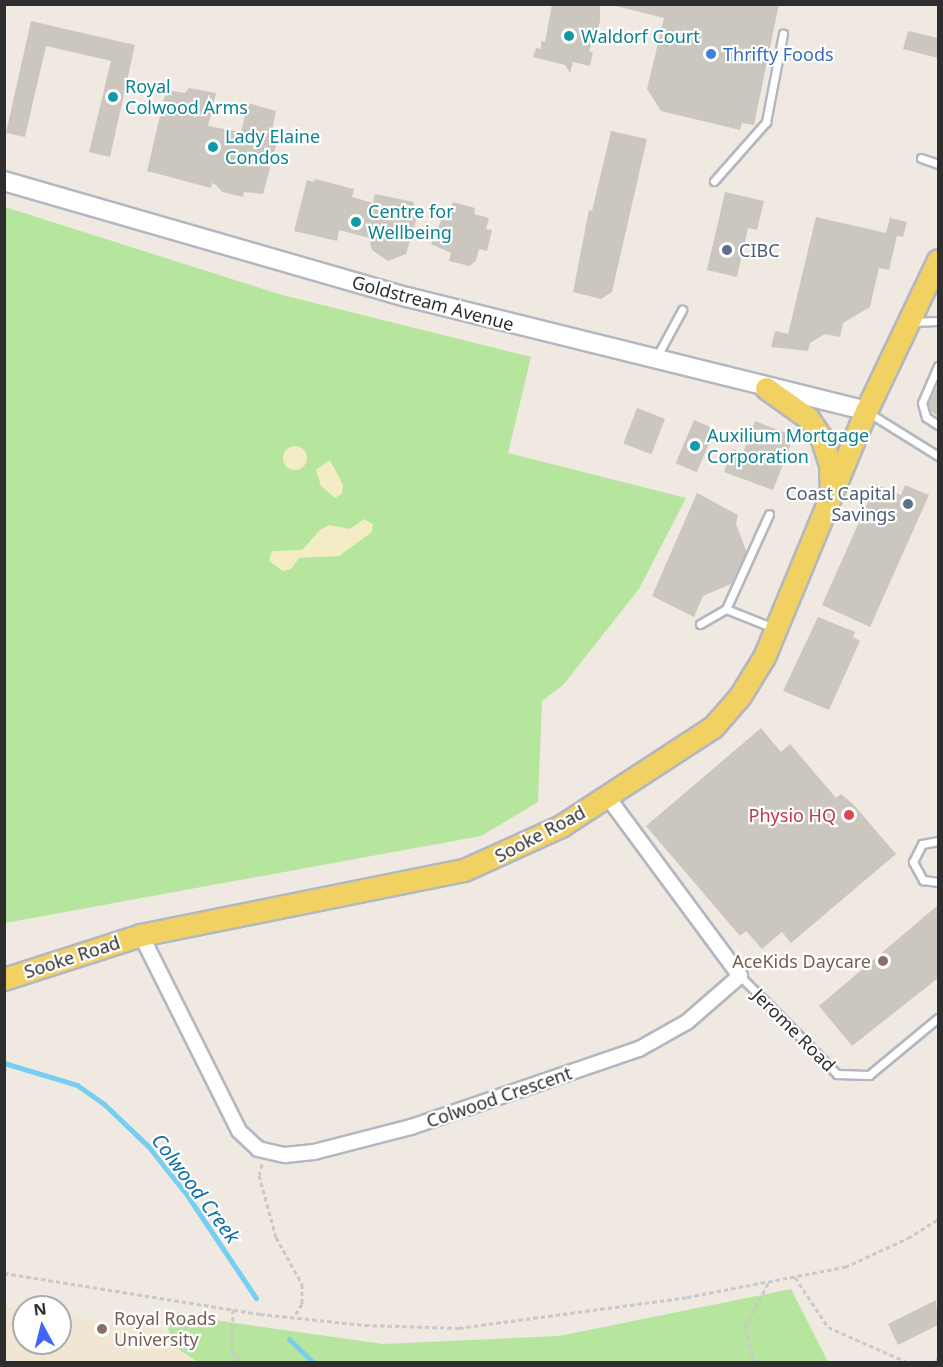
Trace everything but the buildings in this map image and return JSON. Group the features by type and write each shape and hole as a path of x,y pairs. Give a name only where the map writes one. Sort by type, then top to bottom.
{"main road":[{"name":"Sooke Road","path":"4,979 141,935 464,870 528,844 713,727 740,696 776,629 866,411 939,260"},
{"path":"766,388 808,418 821,437 830,464 831,496"}],"street":[{"name":"Goldstream Avenue","path":"4,181 359,284 655,361 866,411"},
{"path":"607,796 740,976"},
{"path":"141,935 239,1131 265,1151"},
{"name":"Colwood Crescent","path":"265,1151 285,1155 314,1152 411,1127 639,1049 687,1022 740,976"}],"lane":[{"path":"714,181 766,122 783,34"},
{"path":"921,158 939,164"},
{"path":"655,361 682,310"},
{"path":"910,322 939,321"},
{"path":"939,366 922,404 926,417 939,424"},
{"path":"866,411 939,456"},
{"path":"700,624 726,609 769,514"},
{"path":"726,609 776,629"},
{"path":"939,841 921,844 913,862 923,880 939,882"},
{"name":"Jerome Road","path":"740,976 837,1074 869,1076 939,1018"}],"path":[{"path":"265,1151 259,1175 267,1209 304,1295 293,1318"},
{"path":"4,1273 293,1318 459,1329 687,1297 845,1267 908,1238 939,1219"},
{"path":"795,1276 828,1327 907,1362"},
{"path":"754,1362 746,1327 769,1281"},
{"path":"233,1310 232,1351 241,1362"},
{"path":"936,1362 939,1357"}],"shaded area":[{"name":"Royal Roads University","path":"4,1306 12,1307 12,1355 72,1355 72,1317 367,1362 5,1362"}],"green space":[{"path":"5,207 282,295 531,357 508,453 686,498 639,589 563,685 542,701 538,802 481,836 5,923"},
{"path":"791,1289 828,1362 198,1362 175,1347 165,1320 172,1314 383,1344 559,1336"}],"sand":[{"path":"295,446 303,450 307,458 303,466 295,470 287,466 283,458 287,450"},
{"path":"330,460 343,485 342,494 335,498 321,486 316,470"},
{"path":"364,519 373,524 372,532 339,556 299,558 291,569 283,571 269,561 272,551 302,550 320,530 329,525 350,529"}],"waterway":[{"name":"Colwood Creek","path":"4,1063 77,1085 104,1104 148,1146 187,1195 256,1298"},
{"name":"Colwood Creek","path":"289,1339 313,1362"}],"place":[{"name":"Waldorf Court","path":"569,36"},
{"name":"Thrifty Foods","path":"711,54"},
{"name":"Royal Colwood Arms","path":"113,97"},
{"name":"Lady Elaine Condos","path":"213,147"},
{"name":"Centre for Wellbeing","path":"356,222"},
{"name":"CIBC","path":"727,250"},
{"name":"Auxilium Mortgage Corporation","path":"695,446"},
{"name":"Coast Capital Savings","path":"908,504"},
{"name":"Physio HQ","path":"849,815"},
{"name":"AceKids Daycare","path":"883,961"},
{"name":"Royal Roads University","path":"102,1329"}]}
